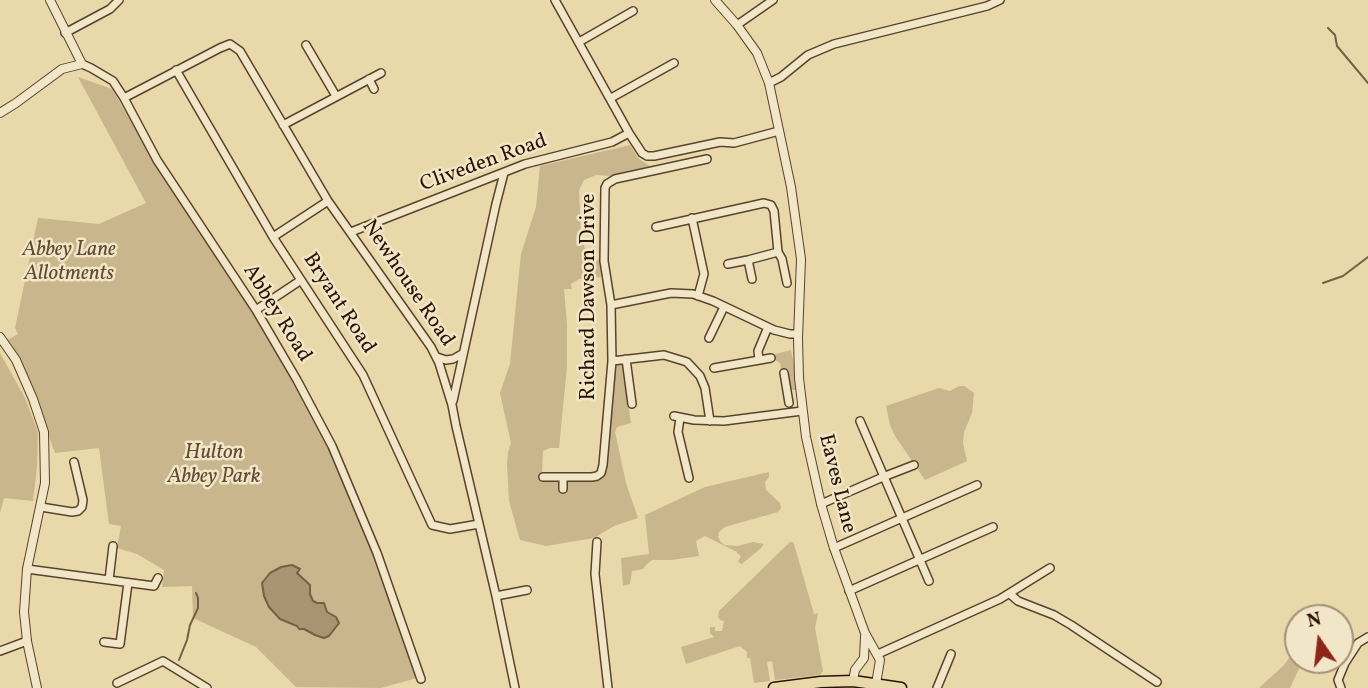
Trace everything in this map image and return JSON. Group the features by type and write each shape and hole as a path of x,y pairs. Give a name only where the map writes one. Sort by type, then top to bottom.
{"highway":[{"path":"774,688 876,684 901,688"}],"street":[{"path":"0,113 62,69 82,64 50,0"},
{"path":"65,33 110,9 118,0"},
{"path":"555,0 629,133 647,156 720,142 734,143 779,131"},
{"name":"Eaves Lane","path":"715,0 757,54 769,83 791,187 801,259 798,336 802,411 821,504 834,548 865,634 878,654"},
{"path":"737,25 760,3 773,0"},
{"path":"769,83 781,77 808,55 834,44 986,6 1000,0"},
{"path":"579,42 633,11"},
{"name":"Newhouse Road","path":"124,98 225,45 230,44 240,51 328,201 436,357 452,405 515,688"},
{"path":"306,46 335,96"},
{"path":"611,97 674,63"},
{"name":"Abbey Road","path":"82,64 113,81 157,160 256,310 297,380 332,446 377,553 421,679"},
{"name":"Bryant Road","path":"176,70 273,237 363,375 432,525 450,529 479,524"},
{"path":"283,125 381,73"},
{"path":"369,79 374,89"},
{"name":"Cliveden Road","path":"351,232 525,164 612,142 629,133"},
{"name":"Richard Dawson Drive","path":"543,477 597,476 603,465 611,361 611,305 604,261 604,188 615,179 707,159"},
{"path":"452,405 504,173"},
{"path":"273,237 328,201"},
{"path":"656,227 764,204 771,205 778,252 787,283"},
{"path":"692,218 704,274 698,296"},
{"path":"728,264 778,252"},
{"path":"748,260 752,279"},
{"path":"256,310 300,280"},
{"path":"611,305 671,293 693,293 768,327 798,336"},
{"path":"709,338 724,307"},
{"path":"759,360 758,351 768,327"},
{"path":"0,337 16,360 44,432 46,473 27,569 24,612 37,688"},
{"path":"436,357 446,360 462,354"},
{"path":"611,361 664,355 687,362 700,376 705,388 710,421"},
{"path":"714,368 725,371 771,358"},
{"path":"626,359 632,404"},
{"path":"784,373 789,399 800,393"},
{"path":"689,478 677,417 710,421 802,411"},
{"path":"860,421 929,581"},
{"path":"41,508 72,512 82,508 83,500 74,462"},
{"path":"821,504 914,465"},
{"path":"563,477 563,489"},
{"path":"834,548 977,485"},
{"path":"849,591 993,527"},
{"path":"597,542 594,575 608,688"},
{"path":"109,580 113,546"},
{"path":"876,684 880,668 878,654 1010,594 1050,568"},
{"path":"27,569 154,586 158,578"},
{"path":"104,642 120,644 128,583"},
{"path":"496,596 527,590"},
{"path":"1010,594 1018,601 1071,625 1157,682"},
{"path":"847,684 863,658 865,634"},
{"path":"1341,688 1338,680 1345,663 1358,643 1368,637"},
{"path":"0,652 27,641"},
{"path":"937,688 951,654"},
{"path":"117,684 163,661 207,688"}],"green space":[{"name":"Hulton Abbey Park","path":"78,77 112,89 155,162 254,311 294,381 330,448 374,553 417,678 381,688 296,687 256,647 193,618 192,586 162,587 164,570 137,554 117,548 121,526 109,524 99,448 55,453 21,361 5,341 18,334 15,328 38,218 99,224 146,203"},
{"path":"630,145 638,158 652,168 612,176 596,175 584,180 579,190 584,260 600,260 601,277 579,279 571,284 572,289 564,289 567,367 559,448 543,451 540,479 558,481 559,492 565,493 570,481 596,480 604,474 615,369 616,365 622,364 625,367 631,402 631,423 617,427 615,432 626,483 638,518 614,526 594,538 546,546 520,540 509,501 507,465 511,443 500,393 510,364 521,254 536,207 540,166"},
{"path":"791,350 797,390 791,389 780,363 772,355"},
{"path":"0,353 25,398 38,432 33,501 4,498 0,513"},
{"path":"964,386 974,393 972,413 964,432 963,443 967,461 925,480 895,436 886,406 939,388 950,391"},
{"path":"769,472 765,482 766,490 780,503 778,512 725,527 719,532 718,537 725,545 737,546 753,542 764,544 742,564 738,562 741,556 737,552 705,536 696,541 699,556 652,560 643,569 632,571 630,584 623,586 621,558 649,554 645,515 705,487"},
{"path":"790,542 794,544 814,614 818,613 815,628 823,671 820,675 775,680 772,661 767,662 770,681 754,683 750,658 747,658 747,652 740,646 686,664 681,647 714,637 710,633 710,627 715,627 715,631 722,631 724,621 718,617 719,611"},
{"path":"1283,666 1284,674 1296,674 1290,688 1259,688"}],"shaded area":[{"path":"292,565 300,569 297,573 310,585 313,601 324,603 327,612 336,617 339,623 329,636 324,638 299,629 280,619 269,607 262,583 270,573"}],"waterway":[{"path":"1328,28 1335,35 1337,46 1368,83"},
{"path":"1323,283 1343,276 1368,257"},
{"path":"179,660 198,608 196,593"}],"park label":[{"name":"Abbey Lane Allotments","path":"69,263"}]}
